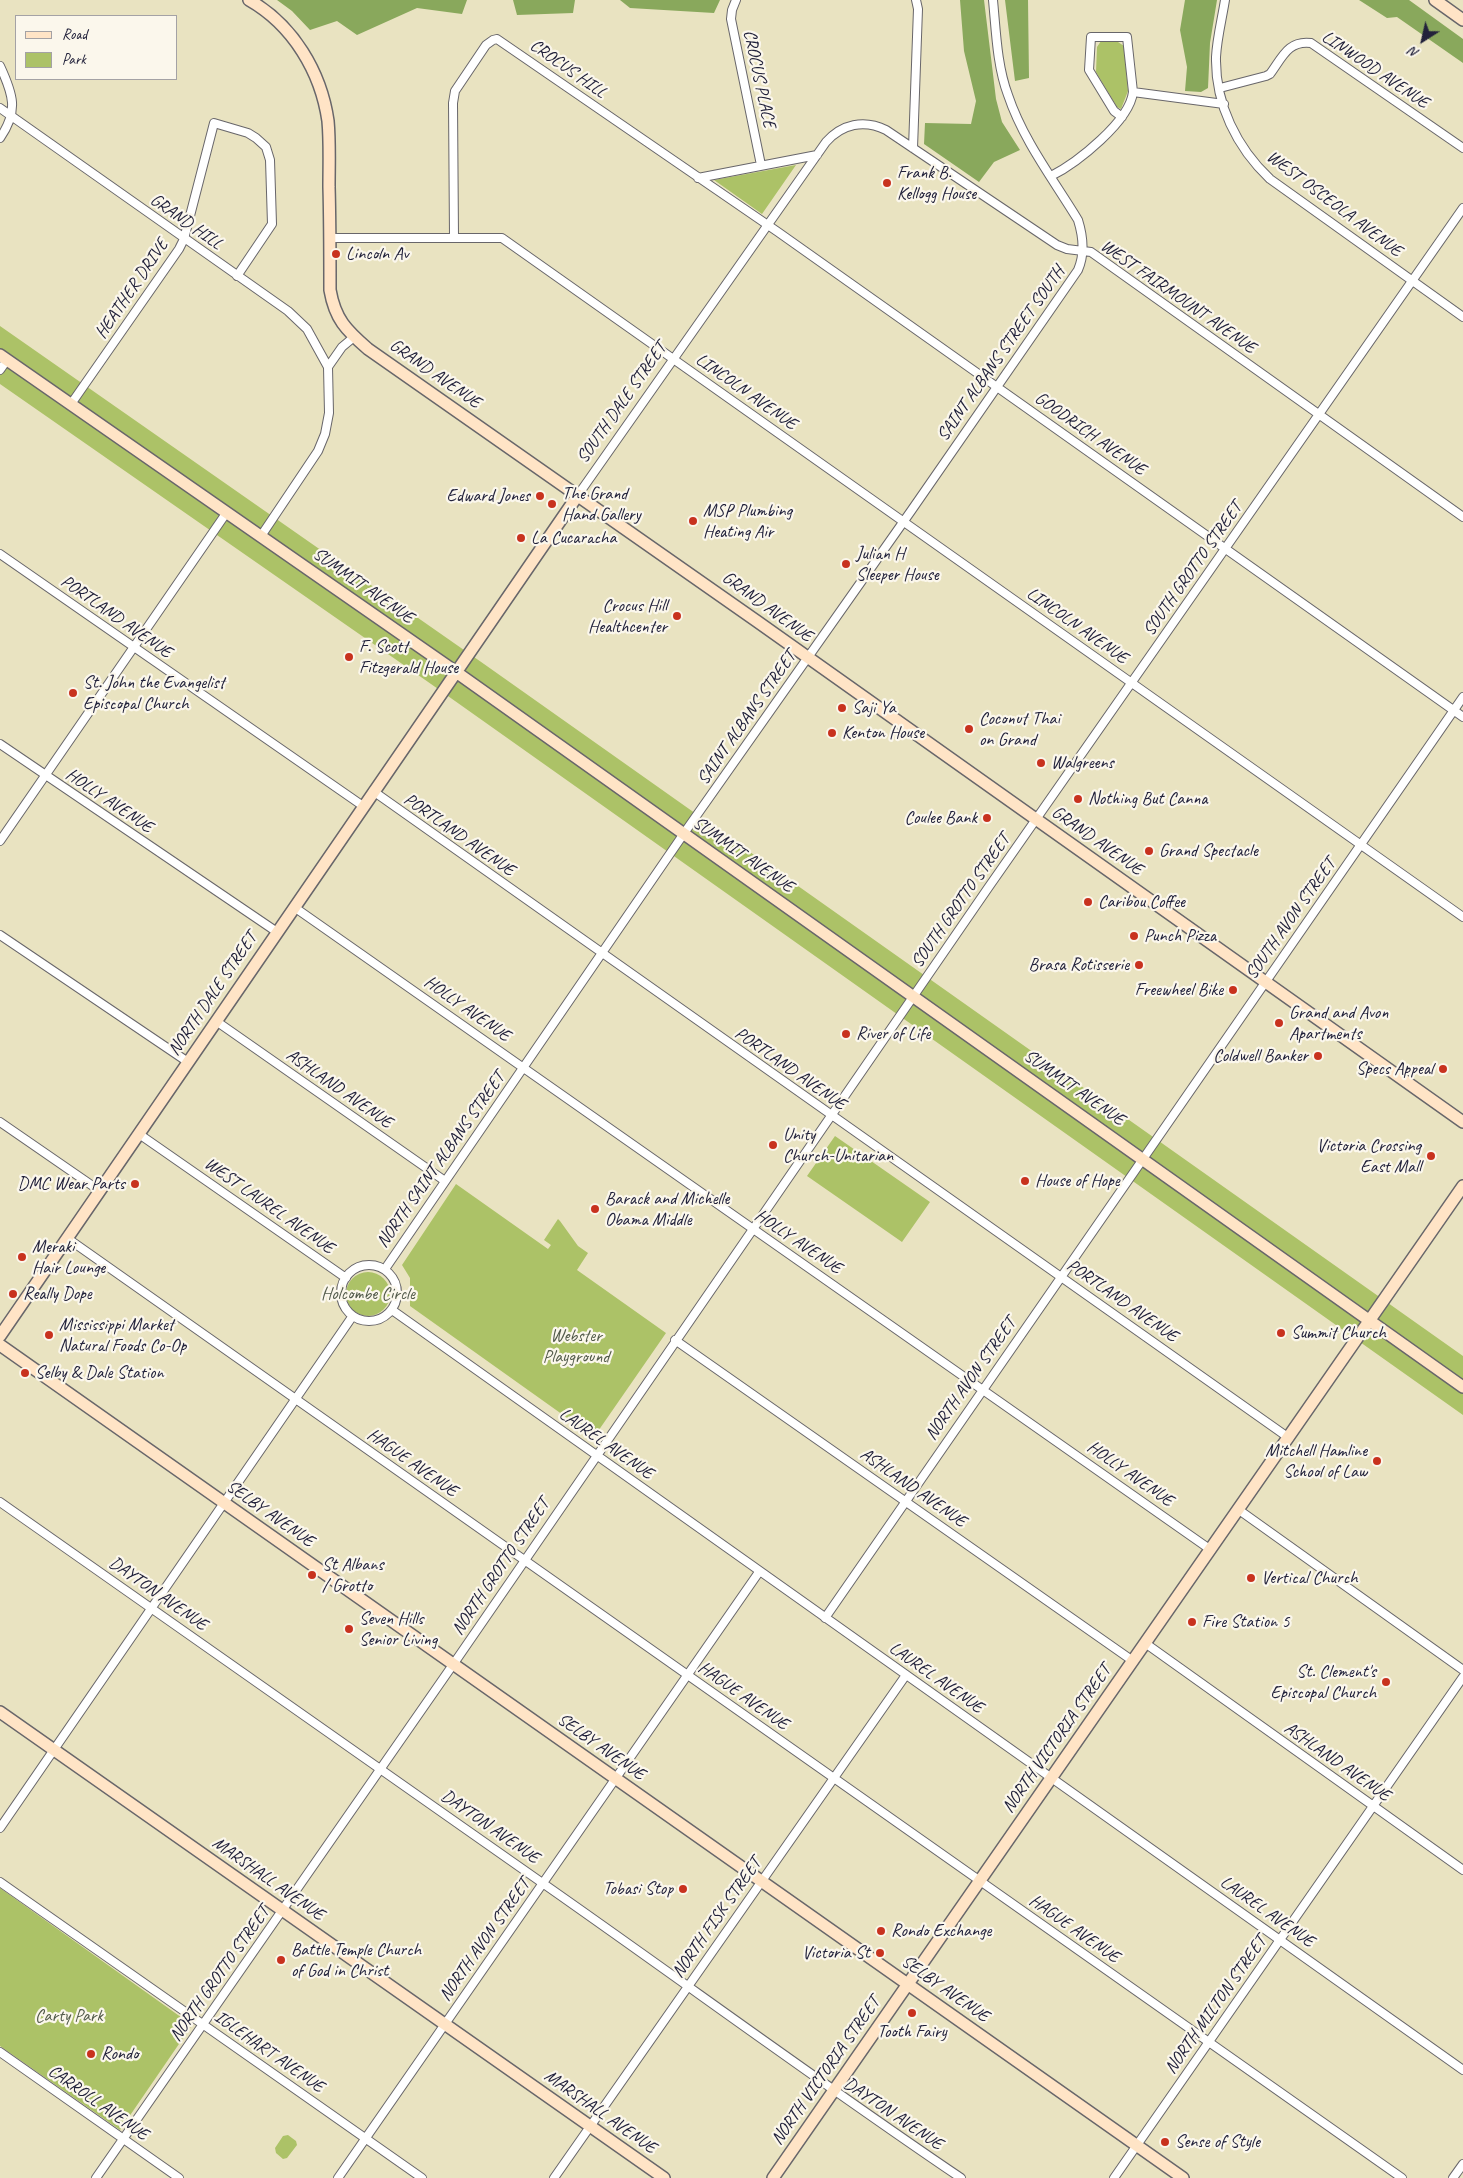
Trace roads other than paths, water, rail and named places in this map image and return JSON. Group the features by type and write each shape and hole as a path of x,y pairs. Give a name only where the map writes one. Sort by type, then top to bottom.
{"street":[{"name":"GRAND AVENUE","path":"250,0 272,15 293,37 304,53 320,90 328,122 332,302 336,314 354,337 368,349 578,495 1463,1122"},
{"name":"CROCUS PLACE","path":"736,0 731,19 761,166"},
{"path":"913,148 918,8 916,0"},
{"name":"SAINT ALBANS STREET SOUTH","path":"903,522 1078,270 1081,262 1082,233 1078,220 1023,132 1007,94 998,50 993,0"},
{"name":"WEST OSCEOLA AVENUE","path":"1225,0 1216,57 1220,88 1238,140 1256,165 1270,179 1463,317"},
{"path":"1435,0 1463,20"},
{"path":"1051,176 1066,168 1102,137 1122,117 1132,100 1134,92 1127,37 1091,37 1089,70 1114,111 1122,117"},
{"name":"CROCUS HILL","path":"454,237 453,103 455,91 486,45 493,40 501,41 698,178"},
{"name":"LINWOOD AVENUE","path":"1220,88 1266,76 1270,74 1289,48 1298,43 1311,43 1463,148"},
{"path":"0,66 13,106 8,127 0,138"},
{"path":"1134,92 1224,104"},
{"name":"GRAND HILL","path":"0,108 301,322 328,367"},
{"name":"HEATHER DRIVE","path":"71,404 179,249 184,238 214,123 248,133 256,138 266,147 270,160 272,224 237,276"},
{"name":"WEST FAIRMOUNT AVENUE","path":"817,155 832,135 845,128 860,124 880,127 1057,245 1067,249 1091,252 1463,517"},
{"path":"698,178 817,155"},
{"name":"SOUTH DALE STREET","path":"456,672 817,155"},
{"name":"GOODRICH AVENUE","path":"698,178 1463,717"},
{"name":"SOUTH GROTTO STREET","path":"913,996 1463,208"},
{"name":"LINCOLN AVENUE","path":"330,238 502,238 1463,917"},
{"path":"261,536 314,457 325,434 330,402 328,367 342,347 354,337"},
{"name":"SUMMIT AVENUE","path":"2,362 71,404 456,672 1463,1386"},
{"path":"0,840 227,512"},
{"name":"SAINT ALBANS STREET","path":"684,834 903,522"},
{"name":"PORTLAND AVENUE","path":"0,554 363,806"},
{"name":"NORTH DALE STREET","path":"0,1336 456,672"},
{"name":"SOUTH AVON STREET","path":"1142,1158 1463,696"},
{"name":"HOLLY AVENUE","path":"0,744 277,932"},
{"name":"PORTLAND AVENUE","path":"373,792 1060,1275 1288,1438"},
{"name":"NORTH SAINT ALBANS STREET","path":"346,1278 361,1265 371,1264 385,1269 684,834"},
{"name":"HOLLY AVENUE","path":"294,907 983,1388 1211,1550"},
{"path":"0,935 188,1062"},
{"name":"NORTH GROTTO STREET","path":"96,2178 913,996"},
{"name":"ASHLAND AVENUE","path":"216,1021 445,1181"},
{"path":"0,1122 100,1191"},
{"name":"WEST LAUREL AVENUE","path":"139,1134 346,1278"},
{"name":"NORTH AVON STREET","path":"825,1618 1142,1158"},
{"name":"NORTH VICTORIA STREET","path":"773,2178 1463,1186"},
{"name":"HAGUE AVENUE","path":"67,1238 1402,2178"},
{"path":"346,1278 340,1292 344,1308 352,1317 373,1322 392,1310 396,1302 396,1284 393,1277 385,1269"},
{"name":"LAUREL AVENUE","path":"392,1310 595,1456 1463,2070"},
{"path":"0,1828 352,1317"},
{"name":"ASHLAND AVENUE","path":"675,1340 1133,1661"},
{"name":"SELBY AVENUE","path":"0,1345 1183,2178"},
{"name":"DAYTON AVENUE","path":"0,1502 381,1768 833,2091 961,2178"},
{"path":"1239,1510 1463,1670"},
{"name":"NORTH AVON STREET","path":"338,2178 759,1572"},
{"name":"ASHLAND AVENUE","path":"1145,1643 1463,1870"},
{"name":"NORTH FISK STREET","path":"554,2178 688,1988 832,1778 906,1675"},
{"name":"NORTH MILTON STREET","path":"1114,2178 1463,1677"},
{"name":"MARSHALL AVENUE","path":"0,1712 664,2178"},
{"name":"IGLEHART AVENUE","path":"0,1882 422,2178"},
{"name":"CARROLL AVENUE","path":"0,2052 179,2178"},
{"path":"1453,2178 1463,2164"}],"place":[{"name":"Frank B. Kellogg House","path":"887,183"},
{"name":"Lincoln Av","path":"336,254"},
{"name":"Edward Jones","path":"540,496"},
{"name":"The Grand Hand Gallery","path":"552,504"},
{"name":"MSP Plumbing Heating Air","path":"693,521"},
{"name":"La Cucaracha","path":"521,538"},
{"name":"Julian H Sleeper House","path":"846,564"},
{"name":"Crocus Hill Healthcenter","path":"677,616"},
{"name":"F. Scott Fitzgerald House","path":"349,657"},
{"name":"St. John the Evangelist Episcopal Church","path":"73,693"},
{"name":"Saji Ya","path":"842,708"},
{"name":"Coconut Thai on Grand","path":"969,729"},
{"name":"Kenton House","path":"832,733"},
{"name":"Walgreens","path":"1041,763"},
{"name":"Nothing But Canna","path":"1078,799"},
{"name":"Coulee Bank","path":"987,818"},
{"name":"Grand Spectacle","path":"1149,851"},
{"name":"Caribou Coffee","path":"1088,902"},
{"name":"Punch Pizza","path":"1134,936"},
{"name":"Brasa Rotisserie","path":"1139,965"},
{"name":"Freewheel Bike","path":"1233,990"},
{"name":"Grand and Avon Apartments","path":"1279,1023"},
{"name":"River of Life","path":"846,1034"},
{"name":"Coldwell Banker","path":"1318,1056"},
{"name":"Specs Appeal","path":"1443,1069"},
{"name":"Unity Church-Unitarian","path":"773,1145"},
{"name":"Victoria Crossing East Mall","path":"1431,1156"},
{"name":"House of Hope","path":"1025,1181"},
{"name":"DMC Wear Parts","path":"135,1184"},
{"name":"Barack and Michelle Obama Middle","path":"595,1209"},
{"name":"Meraki Hair Lounge","path":"22,1257"},
{"name":"Really Dope","path":"13,1294"},
{"name":"Summit Church","path":"1281,1333"},
{"name":"Mississippi Market Natural Foods Co-Op","path":"49,1335"},
{"name":"Selby & Dale Station","path":"25,1373"},
{"name":"Mitchell Hamline School of Law","path":"1377,1461"},
{"name":"St Albans / Grotto","path":"312,1575"},
{"name":"Vertical Church","path":"1251,1578"},
{"name":"Fire Station 5","path":"1192,1622"},
{"name":"Seven Hills Senior Living","path":"349,1629"},
{"name":"St. Clement's Episcopal Church","path":"1386,1682"},
{"name":"Tobasi Stop","path":"683,1889"},
{"name":"Rondo Exchange","path":"881,1931"},
{"name":"Victoria St","path":"880,1953"},
{"name":"Battle Temple Church of God in Christ","path":"281,1960"},
{"name":"Tooth Fairy","path":"912,2013"},
{"name":"Rondo","path":"91,2054"},
{"name":"Sense of Style","path":"1165,2142"}],"park label":[{"name":"Holcombe Circle","path":"368,1294"},
{"name":"Webster Playground","path":"576,1346"},
{"name":"Carty Park","path":"69,2016"}]}
